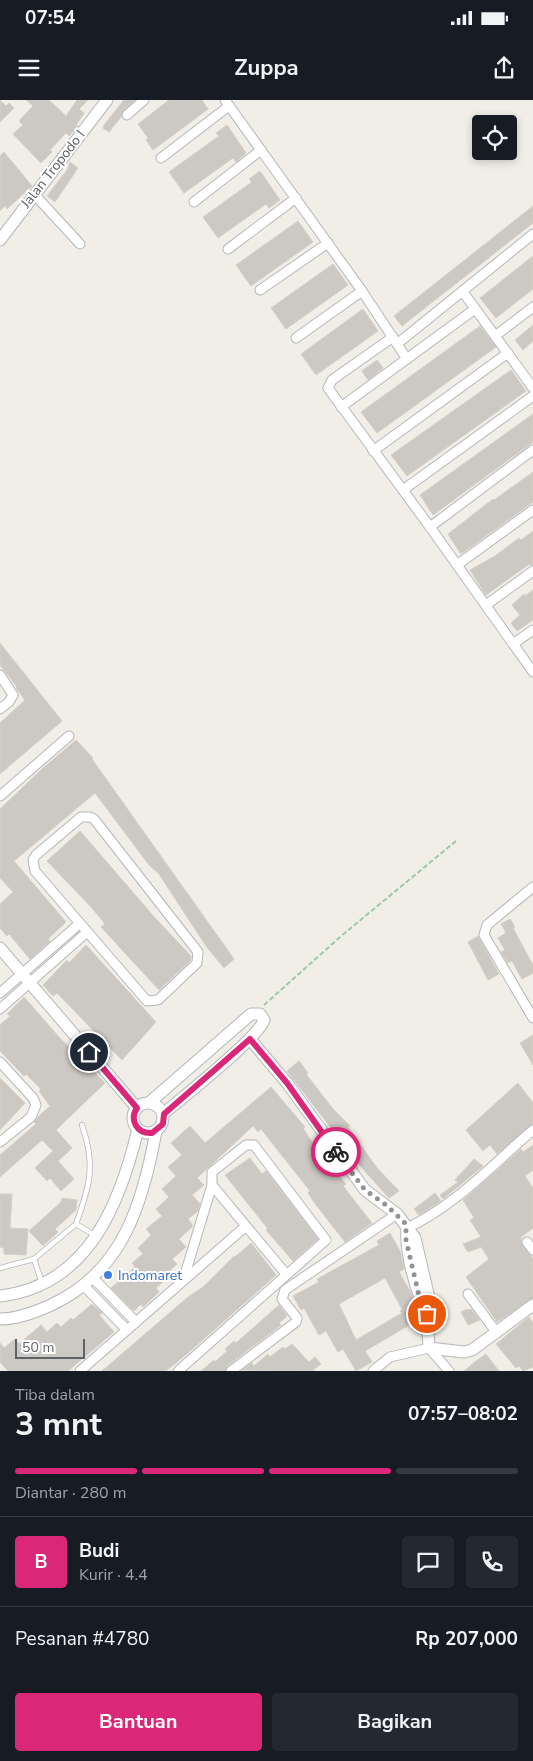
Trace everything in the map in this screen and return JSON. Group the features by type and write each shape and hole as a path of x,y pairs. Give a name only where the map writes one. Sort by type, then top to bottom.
{"street":[{"name":"Jalan Tropodo I","path":"0,240 107,100"},
{"path":"127,115 144,100"},
{"path":"161,158 227,103 362,291 406,359"},
{"path":"194,202 262,150"},
{"path":"34,194 80,244"},
{"path":"228,249 296,198"},
{"path":"533,234 463,292 395,341 328,384 328,388 341,407 430,527 533,672"},
{"path":"260,290 328,243"},
{"path":"296,338 362,291"},
{"path":"463,292 533,388"},
{"path":"496,336 533,307"},
{"path":"341,407 475,309"},
{"path":"374,451 508,353"},
{"path":"403,490 533,396"},
{"path":"430,527 533,450"},
{"path":"457,565 533,510"},
{"path":"486,605 533,571"},
{"path":"513,644 533,630"},
{"path":"0,675 13,695 10,702 0,710"},
{"path":"0,796 70,736"},
{"path":"86,816 94,820 198,952 199,959 158,1000 150,1002 79,924 35,872 33,860 36,855 81,817 86,816"},
{"path":"533,887 487,925 484,935 533,1018"},
{"path":"0,1009 26,978 79,924"},
{"path":"0,993 26,978 86,933"},
{"path":"0,948 137,1108"},
{"path":"150,1102 159,1106 164,1114 163,1124 156,1131 147,1133 138,1130 133,1121 137,1108 150,1102 252,1014 257,1013 264,1020 250,1039 164,1114"},
{"path":"250,1039 287,1083 365,1190 397,1214 407,1228 406,1240 420,1300 427,1314 429,1348 449,1371"},
{"path":"0,1062 33,1098 36,1105 31,1116 0,1142"},
{"path":"0,1296 23,1291 62,1272 80,1256 97,1236 118,1198 129,1167 138,1130"},
{"path":"407,1228 438,1212 533,1130"},
{"path":"0,1319 36,1311 62,1300 88,1282 113,1257 132,1221 146,1179 156,1131"},
{"path":"178,1371 286,1274 323,1244 326,1237 254,1145 246,1145 212,1174 212,1185 183,1281"},
{"path":"212,1185 286,1274"},
{"path":"231,1371 296,1322 297,1318 282,1298 285,1290 397,1214"},
{"path":"80,1371 246,1226"},
{"path":"527,1242 533,1250"},
{"path":"88,1282 136,1322"},
{"path":"88,1282 126,1330"},
{"path":"468,1294 497,1333"},
{"path":"373,1371 390,1358 429,1348 464,1352 472,1350 533,1305"}],"lane":[{"path":"0,1268 34,1259 76,1224 89,1188 90,1149 82,1125"},
{"path":"76,1224 97,1236"},
{"path":"34,1259 42,1283"}],"path":[{"path":"272,996 456,841"}],"building":[{"path":"0,100 6,106 9,103 14,108 0,122"},
{"path":"26,100 49,100 66,116 77,100 88,100 79,109 84,113 76,125 78,126 69,136 66,133 41,163 13,134 23,125 19,121 33,106"},
{"path":"124,100 135,100 123,111 121,117 109,132 103,128 104,125"},
{"path":"169,100 202,100 208,109 153,150 146,140 148,138 138,124"},
{"path":"227,125 246,153 236,162 233,158 184,193 169,172 219,136 216,133"},
{"path":"4,152 32,186 7,209 5,206 0,211 0,156"},
{"path":"70,162 78,168 55,202 47,196 67,170"},
{"path":"260,171 280,200 269,208 266,204 218,238 203,217 252,182 249,179"},
{"path":"533,206 533,223 402,326 394,316"},
{"path":"298,221 313,242 251,286 236,265"},
{"path":"533,256 533,289 496,318 480,298"},
{"path":"333,264 348,285 286,329 271,308"},
{"path":"363,309 378,331 316,375 301,354"},
{"path":"533,325 533,341 523,350 515,340"},
{"path":"480,326 496,347 377,433 361,412"},
{"path":"377,360 383,368 368,380 362,371"},
{"path":"511,370 526,391 407,476 391,455"},
{"path":"533,414 533,442 433,515 420,495"},
{"path":"533,472 533,502 461,554 448,534 493,499"},
{"path":"533,531 533,565 528,565 486,595 470,570"},
{"path":"533,590 533,620 517,631 511,623 520,615 512,605 524,594 525,596"},
{"path":"0,643 62,721 0,774 0,723 25,700 0,665"},
{"path":"76,740 93,758 234,959 224,968 206,946 159,874 149,865 95,793 14,861 66,922 48,939 50,941 30,959 9,934 7,936 0,928 0,904 13,892 0,878 0,809"},
{"path":"80,831 156,919 191,956 191,960 159,990 101,927 105,924 92,908 47,861"},
{"path":"510,919 533,965 533,973 522,979 512,961 508,963 501,952 505,950 498,938 506,933 501,924"},
{"path":"478,936 499,974 488,980 468,942"},
{"path":"86,945 156,1022 122,1060 57,993 53,996 43,985 67,960 69,963"},
{"path":"24,997 59,1037 105,1083 56,1130 72,1148 58,1161 74,1179 61,1191 50,1178 47,1181 35,1168 53,1151 42,1140 0,1177 0,1155 36,1124 34,1122 50,1106 39,1091 41,1089 26,1074 24,1076 0,1051 0,1025 10,1016 7,1014"},
{"path":"533,1035 533,1065 520,1043"},
{"path":"299,1061 308,1073 306,1074 333,1109 350,1126 348,1127 377,1168 399,1191 389,1198 362,1168 287,1071"},
{"path":"0,1078 25,1103 0,1130"},
{"path":"518,1083 533,1103 533,1124 497,1154 490,1145 483,1151 466,1130"},
{"path":"271,1087 305,1127 303,1128 319,1153 346,1184 343,1186 372,1223 345,1242 316,1205 308,1193 310,1191 261,1129 258,1132 253,1126 197,1178 204,1185 192,1195 200,1204 198,1211 188,1219 193,1226 179,1239 186,1247 172,1259 177,1264 163,1277 165,1280 156,1288 159,1292 143,1307 141,1304 134,1311 111,1288 135,1267 132,1263 143,1254 138,1248 151,1235 146,1229 162,1216 156,1209 169,1197 162,1189 176,1176 168,1167 182,1155 171,1143 190,1126 205,1143"},
{"path":"533,1145 533,1170 525,1176 533,1188 533,1228 521,1237 521,1242 533,1259 533,1298 497,1322 466,1277 489,1259 481,1247 468,1252 463,1244 481,1237 470,1220 474,1218 463,1200 521,1149 523,1152"},
{"path":"250,1158 262,1174 266,1171 318,1239 293,1261 266,1230 268,1229 225,1175"},
{"path":"474,1159 483,1166 443,1199 440,1195 458,1182 455,1180"},
{"path":"435,1193 441,1201 419,1215 414,1209"},
{"path":"0,1194 12,1194 10,1228 28,1229 26,1255 4,1254 4,1248 0,1247"},
{"path":"62,1198 77,1200 76,1210 55,1229 58,1232 43,1246 29,1231 61,1202"},
{"path":"390,1233 400,1251 404,1269 399,1272 410,1291 418,1313 410,1318 412,1322 406,1327 365,1351 372,1362 356,1371 343,1349 338,1352 326,1331 319,1335 304,1308 301,1310 293,1296 319,1282 317,1279 379,1245 377,1241","holes":["385,1278 402,1309 400,1311 402,1313 356,1340 339,1304"]},
{"path":"251,1243 276,1275 188,1353 166,1371 102,1371 188,1297 203,1287 234,1256"},
{"path":"92,1304 102,1313 99,1315 114,1332 68,1371 8,1371 0,1362 0,1343 4,1348 15,1339 19,1344 41,1325 47,1332 57,1323 61,1327 71,1318 73,1320"},
{"path":"279,1305 287,1316 279,1323 281,1325 227,1366 225,1371 201,1371 214,1360 215,1362 227,1351 225,1349 234,1341 236,1343"},
{"path":"471,1309 480,1320 468,1325 461,1312"},
{"path":"529,1317 533,1323 533,1367 523,1371 519,1366 516,1368 496,1344"},
{"path":"292,1344 309,1362 315,1357 321,1364 312,1371 242,1370 252,1363 254,1366 268,1354 270,1357 283,1347 285,1349"},
{"path":"486,1354 499,1371 464,1371 476,1361"}],"way so far":[{"path":"336,1152 365,1190 397,1214 406,1224 406,1240 420,1300 427,1314"}],"place":[{"name":"Indomaret","path":"108,1275"}],"route":[{"path":"89,1052 137,1108 134,1112 133,1121 138,1130 152,1133 163,1124 164,1114 250,1039 287,1083 336,1152"}]}
